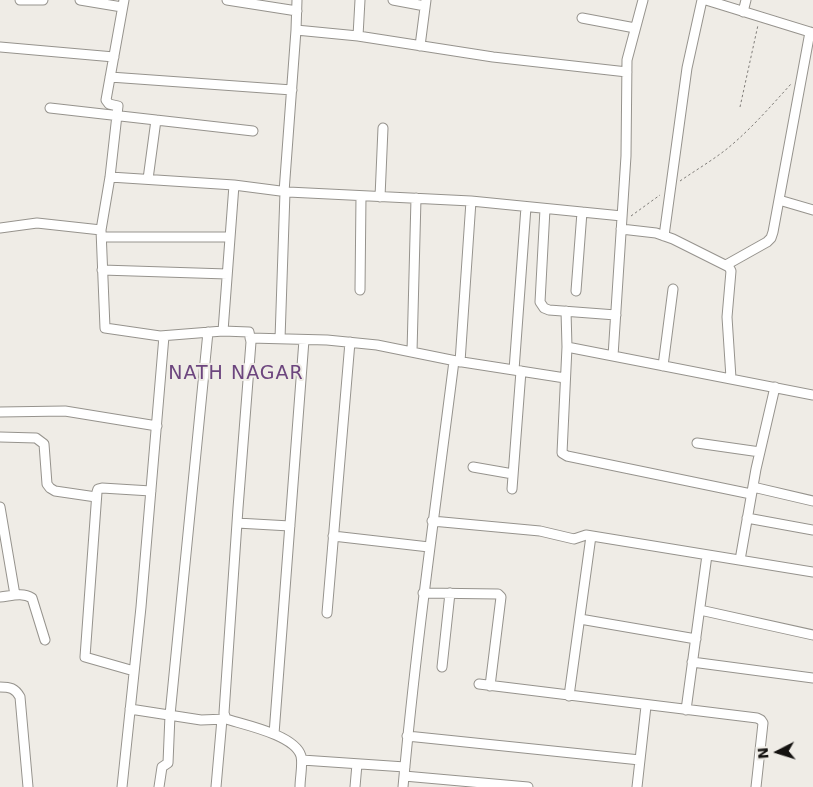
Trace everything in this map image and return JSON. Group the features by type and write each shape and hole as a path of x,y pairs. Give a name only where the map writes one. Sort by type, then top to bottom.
{"street":[{"path":"20,0 44,0"},
{"path":"80,0 123,3 106,100 109,104 118,106 102,234 105,328 164,336 223,331 249,332 224,719 216,787"},
{"path":"227,0 297,11"},
{"path":"280,339 284,192 297,0"},
{"path":"358,36 360,0"},
{"path":"393,0 425,3 420,46"},
{"path":"614,356 626,156 627,72 629,53 643,0"},
{"path":"664,236 687,68 702,0"},
{"path":"706,0 812,32 774,232 771,238 726,265"},
{"path":"743,12 746,0"},
{"path":"582,18 635,28"},
{"path":"296,30 358,36 494,57 627,72"},
{"path":"0,46 114,57"},
{"path":"110,77 292,90"},
{"path":"50,108 253,130"},
{"path":"148,179 156,120"},
{"path":"380,197 383,128"},
{"path":"110,176 234,185 284,192 471,201 622,216"},
{"path":"223,331 234,185"},
{"path":"360,290 361,196"},
{"path":"412,352 416,198"},
{"path":"779,200 813,210"},
{"path":"403,787 407,736 432,521 457,361 471,201"},
{"path":"512,489 526,207"},
{"path":"545,209 540,302 544,308 549,310 616,315"},
{"path":"576,291 582,212"},
{"path":"0,228 36,223 102,234 230,237"},
{"path":"621,229 656,233 729,267 731,272 727,318 731,378"},
{"path":"102,270 227,274"},
{"path":"663,366 673,289"},
{"path":"566,311 562,453 567,456 813,501"},
{"path":"159,787 162,767 168,763 170,715 208,332"},
{"path":"122,787 151,492 164,336"},
{"path":"250,338 350,342 565,378"},
{"path":"274,734 304,340"},
{"path":"327,613 350,342"},
{"path":"566,347 813,395"},
{"path":"740,560 752,491 775,387"},
{"path":"0,412 65,411 157,426"},
{"path":"0,438 36,438 41,440 44,444 46,484 54,491 96,497"},
{"path":"697,443 760,452"},
{"path":"473,467 514,474"},
{"path":"134,671 85,657 96,497 98,489 102,488 151,492"},
{"path":"0,507 15,595"},
{"path":"747,518 813,530"},
{"path":"432,521 540,531 574,539 582,536 591,536 813,572"},
{"path":"237,523 290,526"},
{"path":"333,536 429,547"},
{"path":"569,696 591,536"},
{"path":"686,710 707,555"},
{"path":"423,593 498,594 501,597 490,686"},
{"path":"442,667 450,594"},
{"path":"0,597 15,595 32,598 45,640"},
{"path":"700,610 813,635"},
{"path":"580,619 696,639"},
{"path":"692,662 813,678"},
{"path":"479,684 761,720 763,723 756,787"},
{"path":"0,687 10,687 20,697 28,787"},
{"path":"637,787 646,706"},
{"path":"130,709 201,720 224,719 286,739 298,750 302,760 300,787"},
{"path":"407,736 640,760"},
{"path":"302,760 357,764 404,772 528,787"},
{"path":"355,787 357,764"}],"path":[{"path":"740,107 760,17"},
{"path":"622,216 632,216 726,149 764,114 790,85"}],"district":[{"name":"NATH NAGAR","path":"236,374"}]}
